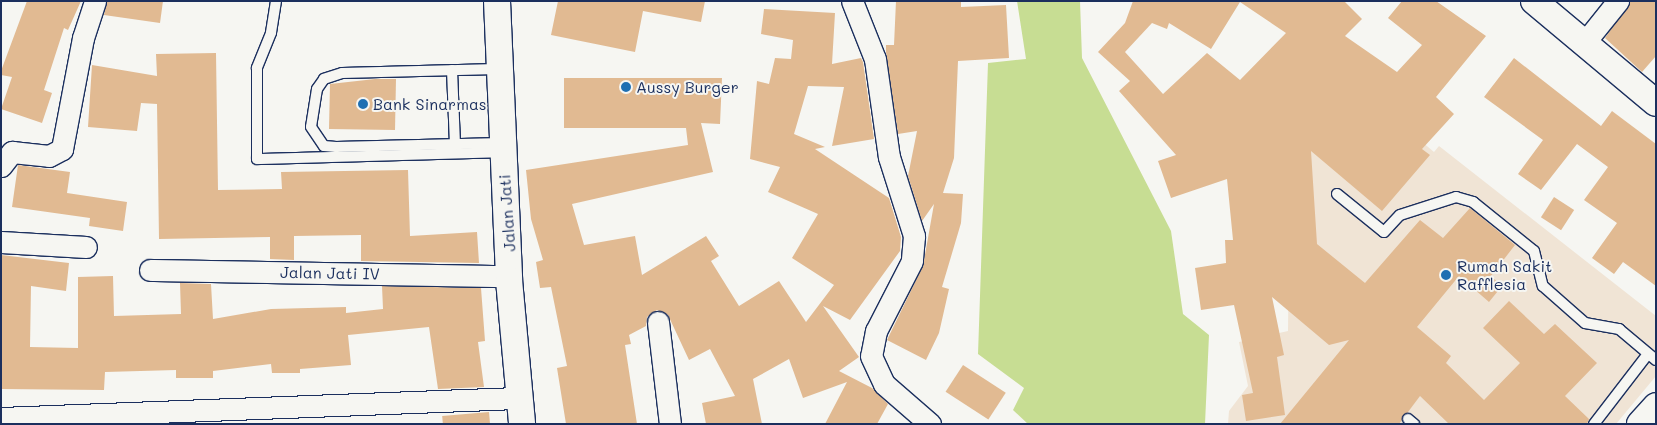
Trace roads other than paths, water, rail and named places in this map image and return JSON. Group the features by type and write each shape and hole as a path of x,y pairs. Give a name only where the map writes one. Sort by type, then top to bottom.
{"street":[{"path":"1,166 12,152 49,156 62,149 83,38 95,1"},
{"name":"Jalan Jati","path":"497,1 497,69 518,398 522,424"},
{"path":"852,1 874,59 889,157 914,236 912,262 876,331 871,356 884,384 928,424"},
{"path":"1534,1 1655,102"},
{"path":"1585,42 1618,1"},
{"path":"1,242 86,247"},
{"name":"Jalan Jati IV","path":"150,270 511,276"},
{"path":"658,322 670,424"},
{"path":"1,418 518,398"},
{"path":"1640,424 1656,406"}],"lane":[{"path":"276,1 271,33 257,68 257,159 502,147"},
{"path":"497,69 342,73 324,79 313,99 311,127 324,146 455,144 502,147"},
{"path":"452,70 455,144"},
{"path":"1337,194 1384,232 1400,215 1423,207 1456,198 1473,202 1534,251 1543,286 1585,323 1619,329 1652,357 1594,424"}],"place":[{"name":"Aussy Burger","path":"626,87"},
{"name":"Bank Sinarmas","path":"363,104"},
{"name":"Rumah Sakit Rafflesia","path":"1446,275"}]}
